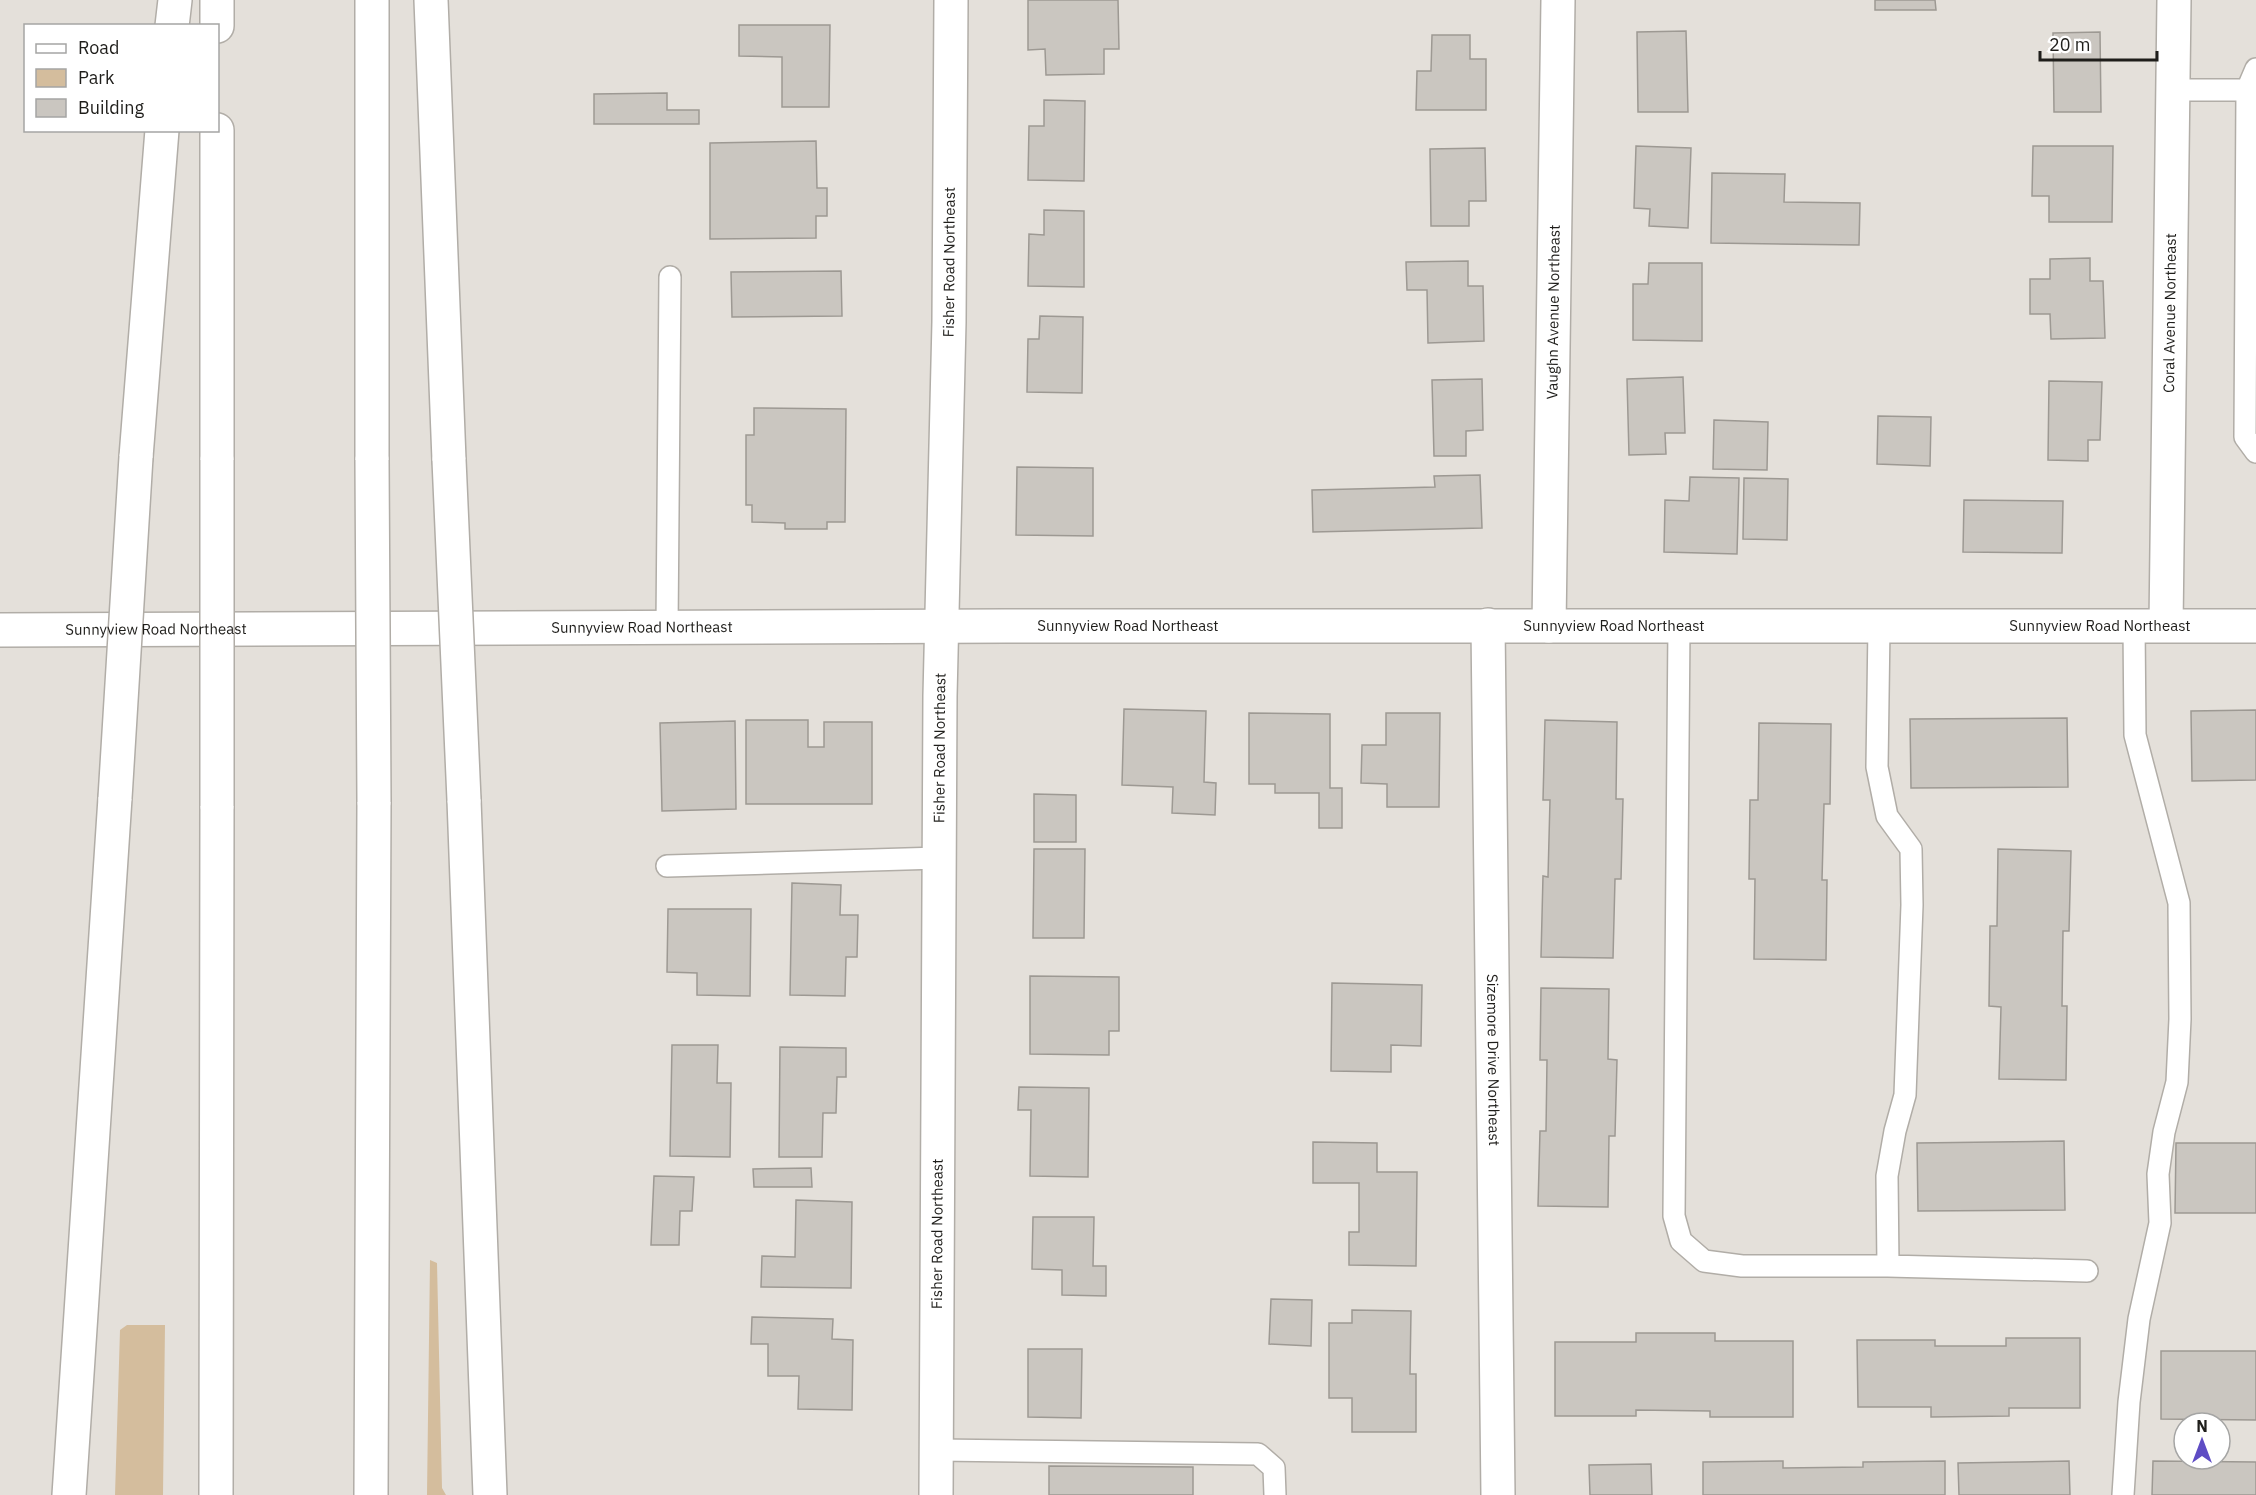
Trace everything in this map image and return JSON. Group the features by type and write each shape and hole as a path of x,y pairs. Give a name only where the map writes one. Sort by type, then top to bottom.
{"main road":[{"path":"172,24 175,0"},
{"path":"217,0 217,24"},
{"path":"371,1495 374,802 372,0"},
{"path":"431,0 490,1495"},
{"name":"Fisher Road Northeast","path":"936,1495 941,626 949,322 951,0"},
{"name":"Vaughn Avenue Northeast","path":"1549,626 1558,0"},
{"name":"Coral Avenue Northeast","path":"2166,625 2174,0"},
{"path":"69,1495 136,457 162,132"},
{"path":"216,1495 217,132"},
{"name":"Sunnyview Road Northeast","path":"0,630 1488,625 2256,626"},
{"name":"Sizemore Drive Northeast","path":"1488,625 1498,1495"}],"lane":[{"path":"2256,69 2247,90 2245,437 2256,452"},
{"path":"2173,90 2247,90"},
{"path":"667,628 670,277"},
{"path":"2123,1495 2139,1319 2160,1223 2158,1174 2164,1132 2177,1082 2180,1019 2179,903 2135,735 2134,625"},
{"path":"1679,626 1674,1216 1681,1241 1704,1261 1742,1266 1888,1266 2087,1271"},
{"path":"1879,626 1877,767 1887,816 1911,849 1912,905 1905,1095 1895,1131 1887,1176 1888,1266"},
{"path":"667,866 939,858"},
{"path":"936,1450 1258,1454 1274,1468 1275,1495"}],"green space":[{"path":"430,1260 437,1263 442,1488 446,1495 427,1495"},
{"path":"127,1325 165,1325 163,1495 115,1495 120,1330"}],"building":[{"path":"1028,0 1118,0 1119,49 1104,49 1104,74 1046,75 1045,49 1028,50"},
{"path":"1875,0 1935,0 1936,10 1875,10"},
{"path":"739,25 830,25 829,107 782,107 782,57 739,56"},
{"path":"1686,31 1688,112 1638,112 1637,32"},
{"path":"2100,32 2101,112 2054,112 2053,33"},
{"path":"1432,35 1470,35 1470,59 1486,59 1486,110 1416,110 1417,71 1431,71"},
{"path":"667,93 667,110 699,110 699,124 594,124 594,94"},
{"path":"1044,100 1085,101 1084,181 1028,180 1029,126 1044,126"},
{"path":"816,141 817,188 827,188 827,216 816,216 816,238 710,239 710,143"},
{"path":"1636,146 1691,148 1688,228 1649,226 1650,209 1634,208"},
{"path":"2033,146 2113,146 2112,222 2049,222 2049,196 2032,196"},
{"path":"1485,148 1486,201 1469,201 1469,226 1431,226 1430,149"},
{"path":"1712,173 1785,174 1784,202 1860,203 1859,245 1711,243"},
{"path":"1044,210 1084,211 1084,287 1028,286 1029,234 1044,235"},
{"path":"2090,258 2090,281 2103,281 2105,338 2051,339 2050,314 2030,314 2030,279 2050,279 2050,259"},
{"path":"1468,261 1468,286 1483,286 1484,341 1428,343 1427,290 1407,290 1406,262"},
{"path":"1649,263 1702,263 1702,341 1633,340 1633,284 1648,284"},
{"path":"841,271 842,316 732,317 731,272"},
{"path":"1040,316 1083,317 1082,393 1027,392 1028,339 1039,339"},
{"path":"1683,377 1685,433 1665,433 1666,454 1629,455 1627,379"},
{"path":"1482,379 1483,430 1466,431 1466,456 1434,456 1432,380"},
{"path":"2049,381 2102,382 2100,440 2088,440 2088,461 2048,460"},
{"path":"754,408 846,409 845,522 827,522 827,529 785,529 785,523 752,522 752,505 746,505 746,435 754,435"},
{"path":"1878,416 1931,417 1930,466 1877,464"},
{"path":"1714,420 1768,422 1767,470 1713,469"},
{"path":"1017,467 1093,468 1093,536 1016,535"},
{"path":"1480,475 1482,528 1313,532 1312,490 1435,487 1434,476"},
{"path":"1690,477 1739,478 1737,554 1664,552 1665,500 1689,501"},
{"path":"1744,478 1788,479 1787,540 1743,539"},
{"path":"1964,500 2063,501 2062,553 1963,552"},
{"path":"1124,709 1206,711 1204,782 1216,783 1215,815 1172,813 1173,787 1122,785"},
{"path":"2256,710 2256,780 2192,781 2191,711"},
{"path":"1249,713 1330,714 1330,788 1342,788 1342,828 1319,828 1319,793 1275,793 1275,784 1249,784"},
{"path":"1386,713 1440,713 1439,807 1387,807 1387,784 1361,783 1362,745 1386,745"},
{"path":"2067,718 2068,787 1911,788 1910,719"},
{"path":"746,720 808,720 808,747 824,747 824,722 872,722 872,804 746,804"},
{"path":"1545,720 1617,722 1616,799 1623,799 1621,879 1615,879 1613,958 1541,957 1543,876 1548,877 1550,800 1543,800"},
{"path":"735,721 736,809 662,811 660,723"},
{"path":"1759,723 1831,724 1830,804 1824,804 1822,880 1827,880 1826,960 1754,959 1755,879 1749,879 1750,800 1758,800"},
{"path":"1034,794 1076,795 1076,842 1034,842"},
{"path":"1034,849 1085,849 1084,938 1033,938"},
{"path":"1998,849 2071,851 2069,931 2063,931 2062,1006 2067,1006 2066,1080 1999,1079 2001,1007 1989,1006 1990,926 1997,926"},
{"path":"792,883 841,885 840,915 858,915 857,957 846,957 845,996 790,995"},
{"path":"668,909 751,909 750,996 697,995 697,973 667,972"},
{"path":"1030,976 1119,977 1119,1031 1109,1031 1109,1055 1030,1054"},
{"path":"1332,983 1422,985 1421,1046 1391,1045 1391,1072 1331,1071"},
{"path":"1541,988 1609,989 1608,1059 1617,1060 1615,1136 1609,1136 1608,1207 1538,1206 1540,1131 1546,1131 1547,1060 1540,1060"},
{"path":"672,1045 718,1045 717,1083 731,1083 730,1157 670,1156"},
{"path":"780,1047 846,1048 846,1077 837,1077 836,1113 823,1113 822,1157 779,1157"},
{"path":"1019,1087 1089,1088 1088,1177 1030,1176 1031,1110 1018,1110"},
{"path":"2064,1141 2065,1210 1918,1211 1917,1143"},
{"path":"1313,1142 1377,1143 1377,1172 1417,1172 1416,1266 1349,1265 1349,1232 1359,1232 1359,1183 1313,1183"},
{"path":"2176,1143 2256,1143 2256,1213 2175,1213"},
{"path":"811,1168 812,1187 754,1187 753,1169"},
{"path":"654,1176 694,1177 692,1211 680,1211 679,1245 651,1245"},
{"path":"796,1200 852,1202 851,1288 761,1287 762,1256 795,1257"},
{"path":"1033,1217 1094,1217 1093,1266 1106,1266 1106,1296 1062,1295 1062,1270 1032,1269"},
{"path":"1271,1299 1312,1300 1311,1346 1269,1344"},
{"path":"1352,1310 1411,1311 1410,1374 1416,1374 1416,1432 1352,1432 1352,1398 1329,1398 1329,1323 1352,1323"},
{"path":"752,1317 833,1319 832,1339 853,1340 852,1410 798,1409 799,1376 768,1376 768,1344 751,1344"},
{"path":"1636,1333 1715,1333 1715,1341 1793,1341 1793,1417 1710,1417 1710,1411 1636,1410 1636,1416 1555,1416 1555,1342 1636,1342"},
{"path":"2006,1338 2080,1338 2080,1408 2009,1408 2009,1416 1931,1417 1931,1407 1858,1407 1857,1340 1935,1340 1935,1346 2006,1346"},
{"path":"1028,1349 1082,1349 1081,1418 1028,1417"},
{"path":"2161,1351 2256,1351 2256,1420 2232,1420 2232,1411 2172,1411 2172,1419 2161,1419"},
{"path":"1783,1461 1783,1468 1863,1467 1863,1462 1945,1461 1945,1495 1703,1495 1703,1462"},
{"path":"2069,1461 2070,1495 1959,1495 1958,1463"},
{"path":"2153,1461 2172,1461 2172,1471 2232,1471 2232,1462 2256,1462 2256,1495 2152,1495"},
{"path":"1651,1464 1652,1495 1590,1495 1589,1465"},
{"path":"1049,1466 1193,1467 1193,1495 1049,1495"}]}
